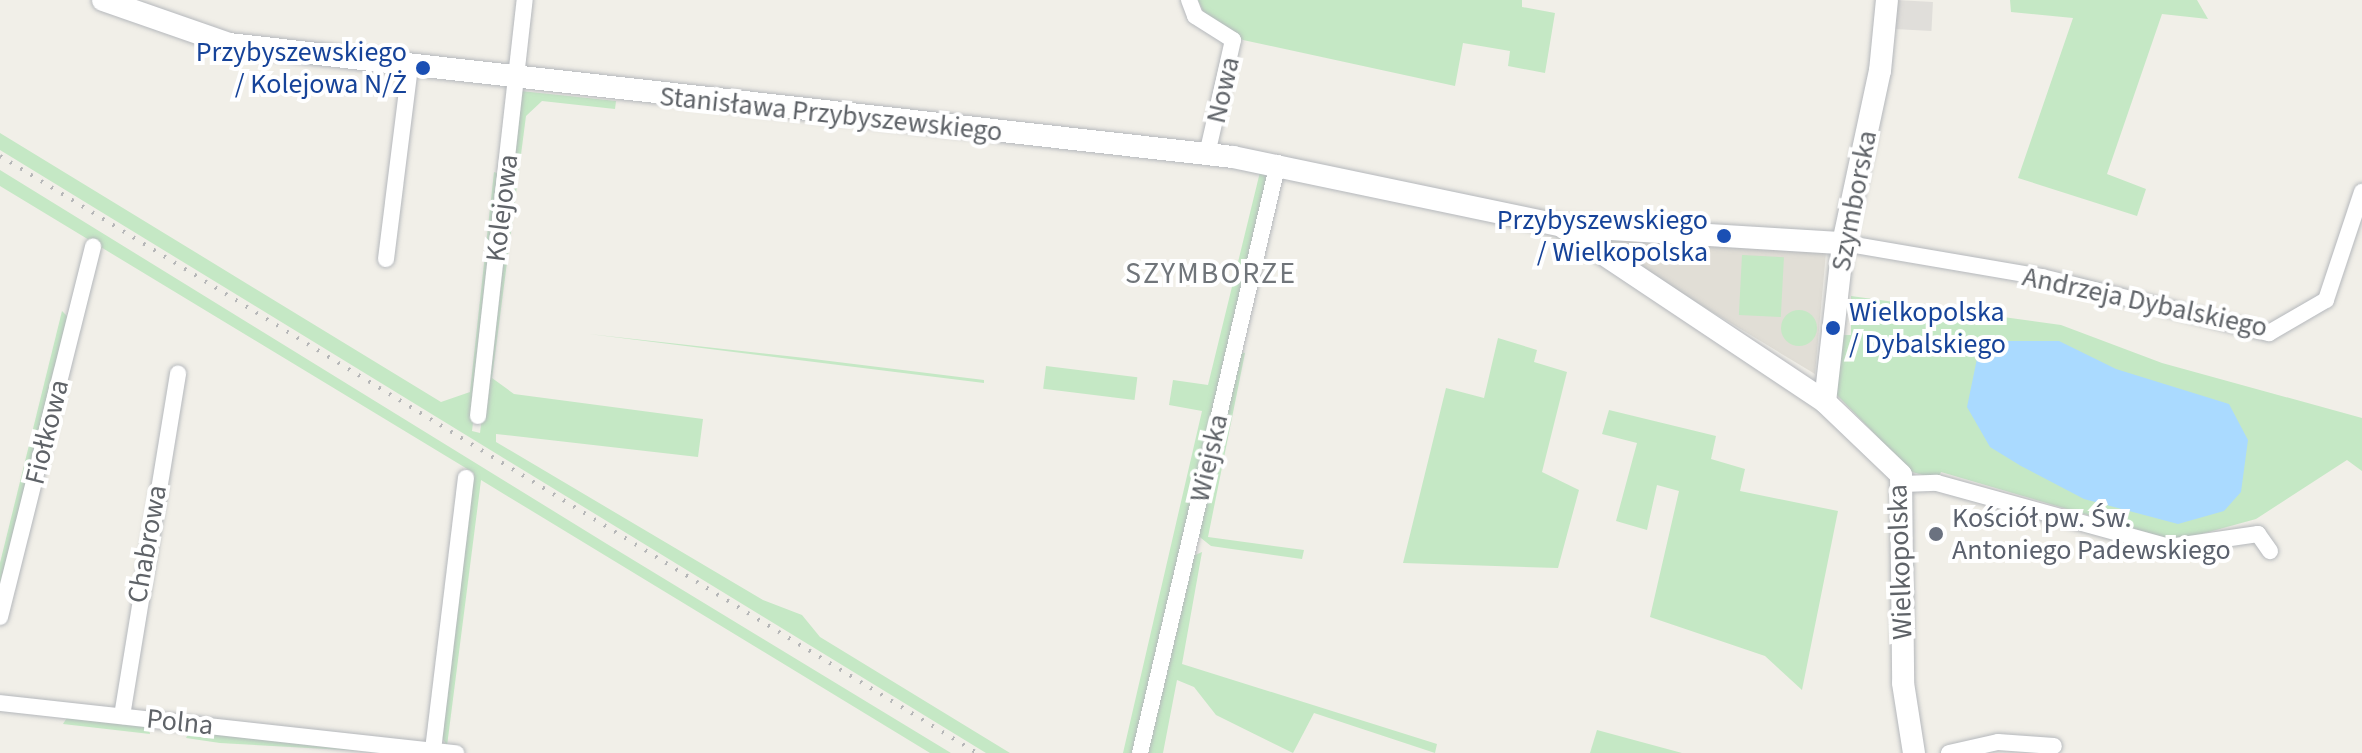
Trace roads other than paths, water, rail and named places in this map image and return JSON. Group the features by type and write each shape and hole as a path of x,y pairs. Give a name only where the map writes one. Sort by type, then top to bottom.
{"street":[{"name":"Stanisława Przybyszewskiego","path":"103,0 229,44 516,80 1278,163 1562,226 1843,243"},
{"name":"Kolejowa","path":"478,416 525,0"},
{"name":"Nowa","path":"1189,0 1195,16 1233,40 1207,154"},
{"name":"Szymborska","path":"1825,402 1843,243 1880,71 1887,0"},
{"path":"386,259 410,66"},
{"name":"Wiejska","path":"1140,753 1278,163"},
{"name":"Andrzeja Dybalskiego","path":"1843,243 2042,277 2269,333 2326,300 2362,192"},
{"name":"Stanisława Przybyszewskiego","path":"1562,226 1825,402"},
{"name":"Fiołkowa","path":"0,617 93,247"},
{"name":"Chabrowa","path":"122,716 178,374"},
{"name":"Wielkopolska","path":"1825,402 1879,450 1903,484 1903,683 1914,753"},
{"path":"433,750 466,478"},
{"path":"1903,484 1937,483 2169,547 2258,534 2270,551"},
{"name":"Polna","path":"0,703 456,753"},
{"path":"1949,753 1998,742 2054,746"}],"water":[{"path":"1993,341 2059,341 2116,369 2229,404 2248,440 2241,492 2224,511 2178,524 2084,499 2021,466 1990,447 1967,407 1979,349"}],"railway":[{"path":"0,156 977,753"}],"place":[{"name":"Przybyszewskiego / Kolejowa N/Ż","path":"423,68"},
{"name":"Przybyszewskiego / Wielkopolska","path":"1724,236"},
{"name":"Wielkopolska / Dybalskiego","path":"1833,328"},
{"name":"Kościół pw. Św. Antoniego Padewskiego","path":"1936,534"}],"district":[{"name":"SZYMBORZE","path":"1211,274"}]}
